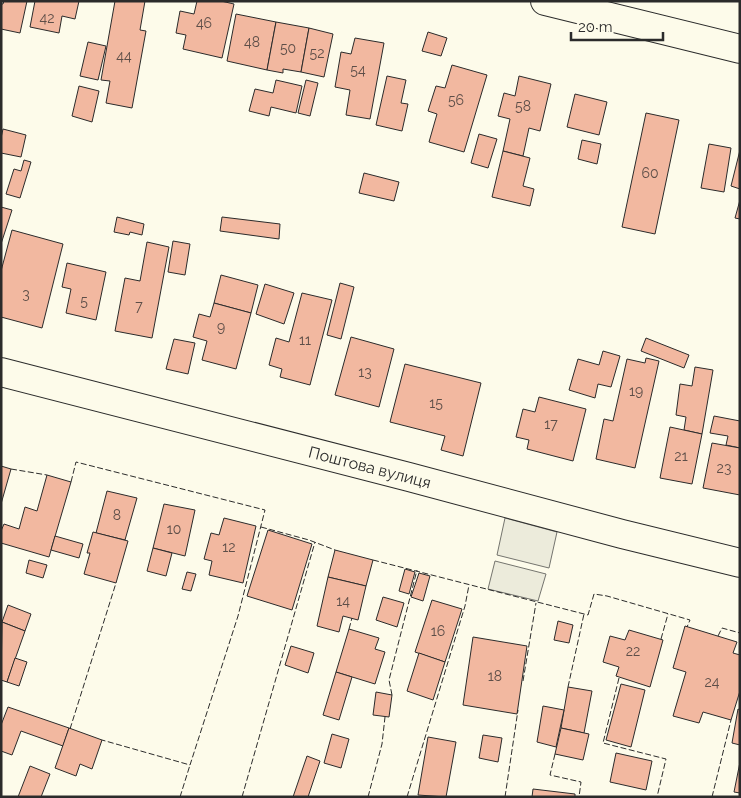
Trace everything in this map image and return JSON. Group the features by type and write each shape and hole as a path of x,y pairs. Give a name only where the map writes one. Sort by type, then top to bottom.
{"street":[{"path":"545,1 740,49"},
{"name":"Поштова вулиця","path":"1,372 740,563"}],"shaded area":[{"path":"505,518 557,532 549,568 497,555"},
{"path":"495,561 546,574 538,601 488,589"}],"building":[{"path":"4,1 27,1 20,33 1,29 1,4"},
{"path":"35,1 79,1 75,19 62,16 59,33 30,27"},
{"path":"115,1 145,1 140,30 146,31 132,108 106,103 110,81 101,80"},
{"path":"197,1 221,1 234,4 222,58 183,49 186,35 176,33 180,11 194,14"},
{"path":"236,14 276,22 267,70 227,61"},
{"path":"276,22 309,28 301,72 283,69 283,73 267,70"},
{"path":"309,28 333,34 324,77 301,72"},
{"path":"428,32 447,38 441,56 422,51"},
{"path":"355,38 384,43 370,119 346,115 350,90 335,87 341,52 351,54"},
{"path":"88,42 106,46 98,80 80,76"},
{"path":"452,65 487,75 464,152 429,142 437,114 428,111 436,86 445,88"},
{"path":"387,76 406,80 401,103 408,104 402,131 376,125"},
{"path":"519,76 551,84 540,131 529,128 523,156 503,151 510,119 498,116 504,93 515,96"},
{"path":"276,80 302,86 296,113 271,107 269,116 249,111 255,89 273,93"},
{"path":"306,80 318,83 310,116 298,113"},
{"path":"79,86 99,91 92,122 72,116"},
{"path":"575,94 607,102 599,135 567,127"},
{"path":"646,113 679,120 655,234 622,227"},
{"path":"3,129 26,135 21,157 1,153"},
{"path":"479,134 497,139 488,168 471,163"},
{"path":"582,140 601,144 597,164 578,159"},
{"path":"709,144 731,148 724,192 701,188"},
{"path":"740,150 740,189 731,186"},
{"path":"503,151 530,158 523,186 534,189 530,206 492,197"},
{"path":"24,160 31,162 20,198 6,194 14,169 21,171"},
{"path":"364,173 399,182 394,201 359,193"},
{"path":"740,200 740,219 735,218"},
{"path":"1,207 12,210 1,244"},
{"path":"117,217 144,224 142,235 130,232 129,235 114,232"},
{"path":"222,217 280,224 279,239 220,231"},
{"path":"12,230 63,244 42,328 1,317 1,271"},
{"path":"173,241 190,244 185,275 168,272"},
{"path":"147,242 169,247 152,338 115,331 125,278 140,281"},
{"path":"67,263 106,272 96,320 66,313 71,289 62,287"},
{"path":"221,275 258,285 251,313 214,303"},
{"path":"340,283 354,287 341,339 327,335"},
{"path":"265,284 294,293 284,324 256,314"},
{"path":"302,293 332,300 310,385 280,377 282,369 269,365 276,338 289,342"},
{"path":"214,303 251,313 236,369 202,360 207,341 193,337 199,314 210,317"},
{"path":"351,337 394,349 379,407 335,395"},
{"path":"646,338 689,355 684,368 641,351"},
{"path":"174,339 195,343 188,374 166,369"},
{"path":"603,351 620,356 611,387 598,384 595,398 569,390 578,359 599,365"},
{"path":"646,358 659,361 635,468 596,459 604,419 613,421 627,359 645,363"},
{"path":"405,364 481,383 463,456 441,450 445,436 390,422"},
{"path":"695,367 713,370 702,434 684,430 686,417 676,415 680,384 692,386"},
{"path":"539,397 586,409 573,461 527,449 529,440 516,437 523,409 535,412"},
{"path":"714,416 740,421 740,448 726,445 728,436 710,433"},
{"path":"670,427 702,434 692,484 660,478"},
{"path":"712,443 740,448 740,495 703,488"},
{"path":"1,466 11,469 1,504"},
{"path":"47,475 71,482 49,557 1,543 1,531 4,524 19,529 25,507 37,511"},
{"path":"107,491 137,498 125,540 96,533"},
{"path":"164,504 195,510 185,556 153,548"},
{"path":"224,518 256,526 243,583 209,575 212,561 204,559 211,533 219,535"},
{"path":"268,530 312,544 292,610 247,596"},
{"path":"93,532 128,541 116,583 84,574"},
{"path":"55,536 83,544 79,558 51,550"},
{"path":"153,548 172,553 166,576 147,571"},
{"path":"335,550 373,560 366,586 328,577"},
{"path":"29,560 47,565 43,578 26,573"},
{"path":"405,569 415,572 409,594 399,591"},
{"path":"187,572 196,574 191,591 182,589"},
{"path":"419,573 430,576 423,601 411,597"},
{"path":"328,577 366,586 358,620 343,616 339,632 317,626"},
{"path":"383,597 404,603 397,627 376,620"},
{"path":"432,600 462,609 445,662 415,652"},
{"path":"8,605 31,614 25,631 2,622"},
{"path":"558,621 573,625 569,643 554,640"},
{"path":"2,622 25,631 7,682 1,680"},
{"path":"685,626 737,642 733,653 740,655 740,691 731,720 703,712 699,723 673,716 686,672 673,668"},
{"path":"349,629 379,638 375,649 385,652 375,684 336,672"},
{"path":"629,630 663,640 650,687 616,676 619,667 603,662 610,636 625,640"},
{"path":"473,637 527,646 517,714 463,705"},
{"path":"291,646 314,653 308,673 285,665"},
{"path":"419,653 445,662 433,700 407,691"},
{"path":"15,658 27,662 19,686 7,682"},
{"path":"336,672 352,677 339,720 323,715"},
{"path":"621,684 645,690 631,747 606,740"},
{"path":"568,687 592,691 584,733 561,728"},
{"path":"376,692 392,695 389,717 373,715"},
{"path":"543,706 564,710 556,747 537,742"},
{"path":"8,707 69,728 63,746 21,731 12,755 1,751 1,725"},
{"path":"738,709 740,710 740,745 732,743"},
{"path":"69,728 102,740 92,769 80,764 76,776 55,768"},
{"path":"561,728 589,734 583,760 555,754"},
{"path":"332,734 349,739 341,768 324,763"},
{"path":"483,735 502,738 498,762 479,758"},
{"path":"428,737 456,742 446,797 418,795"},
{"path":"616,753 652,761 646,790 610,782"},
{"path":"307,756 320,761 308,797 293,797"},
{"path":"740,762 740,793 734,792"},
{"path":"30,766 50,774 41,797 18,797"},
{"path":"533,789 575,794 575,797 532,797"}],"fence":[{"path":"71,482 76,462 265,510 238,616 190,765 102,740"},
{"path":"11,469 47,475"},
{"path":"261,527 309,540 335,550"},
{"path":"242,797 315,542"},
{"path":"373,560 588,615 594,594 607,596 690,620 687,627"},
{"path":"392,695 389,680 417,570"},
{"path":"70,729 116,583"},
{"path":"407,797 465,606 469,585"},
{"path":"523,681 536,603"},
{"path":"568,687 584,614"},
{"path":"661,639 668,614"},
{"path":"349,629 352,618"},
{"path":"718,636 722,628 740,633"},
{"path":"619,678 603,743 666,759 657,797"},
{"path":"505,797 518,710"},
{"path":"368,797 382,744 385,717"},
{"path":"712,797 731,720"},
{"path":"555,754 550,775 581,782 579,797"},
{"path":"180,797 190,765"}]}
